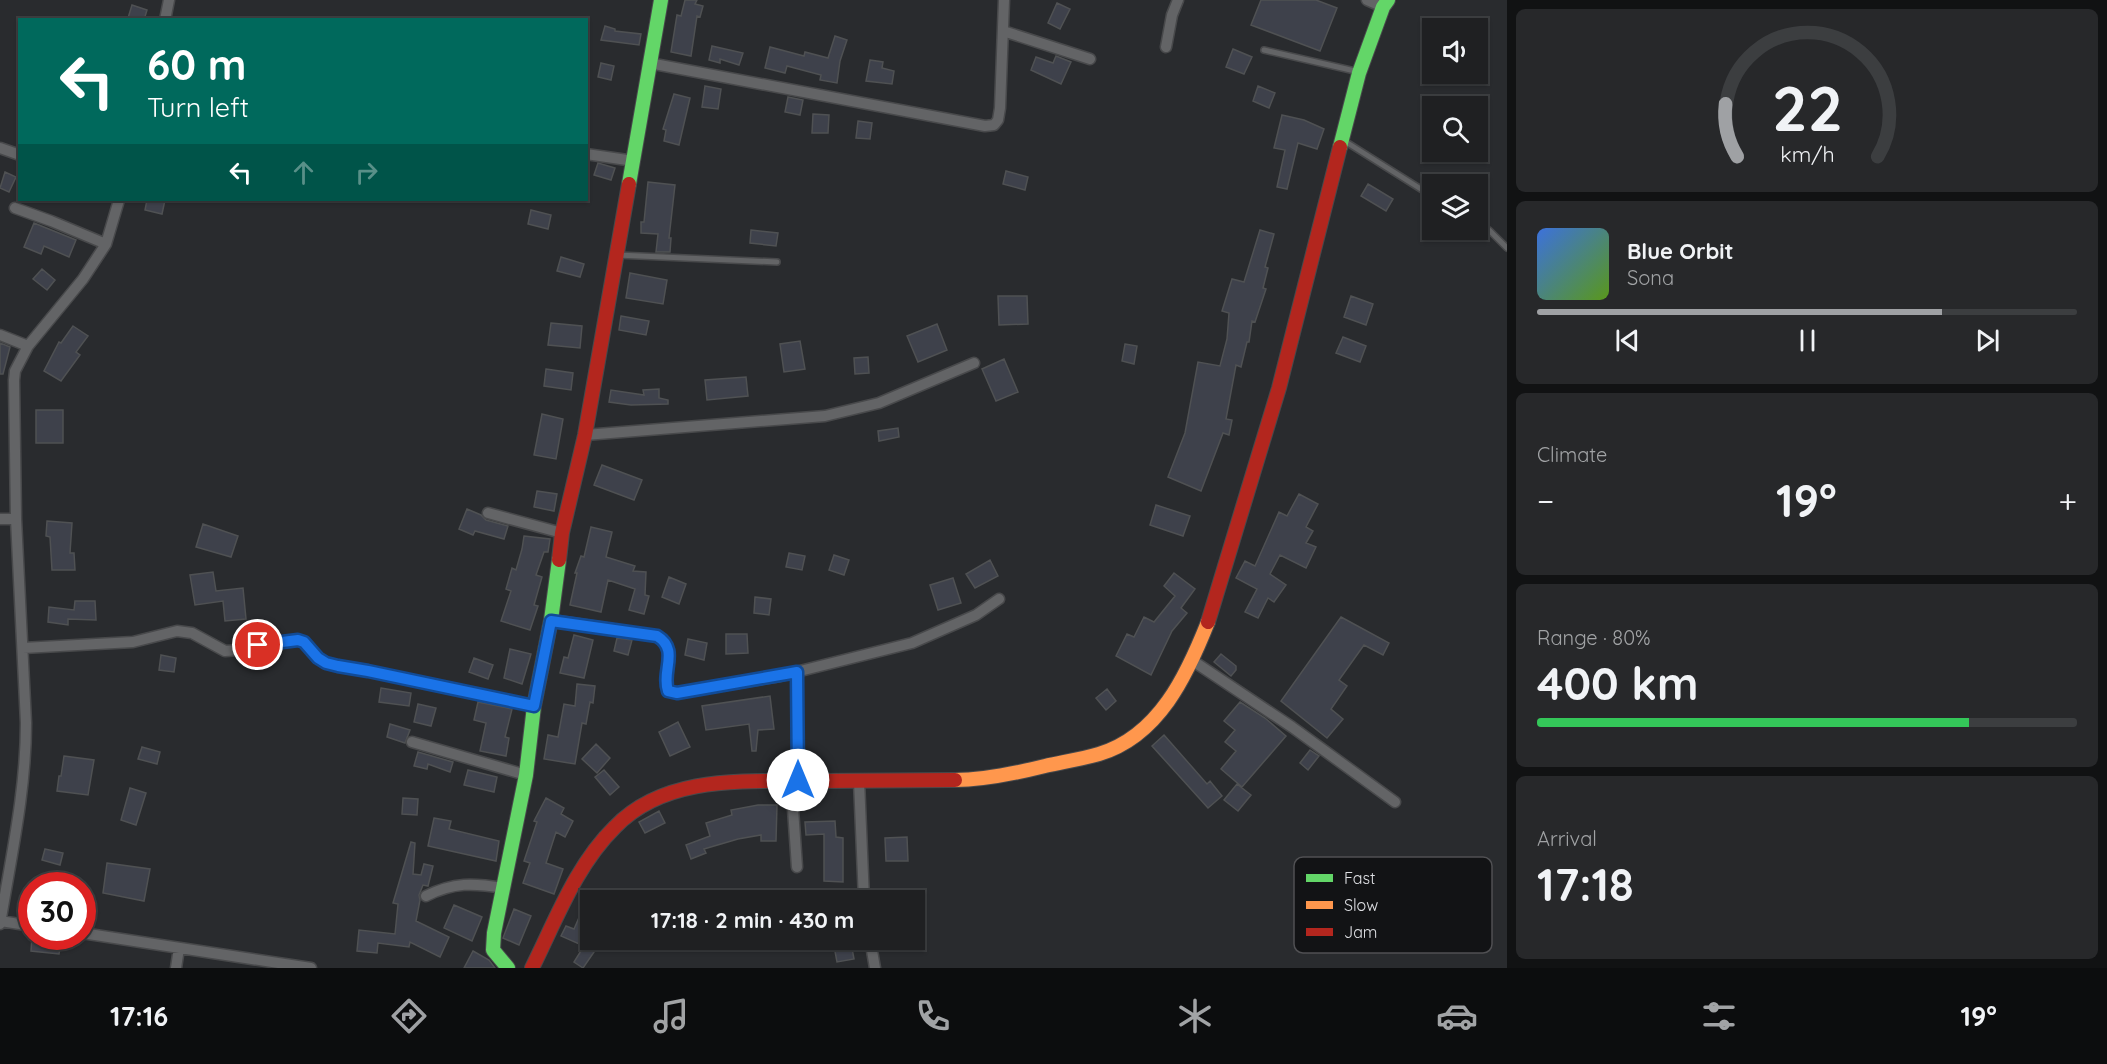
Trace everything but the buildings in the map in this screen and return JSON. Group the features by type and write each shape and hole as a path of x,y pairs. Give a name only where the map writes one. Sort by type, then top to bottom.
{"main road":[{"path":"508,968 493,950 494,933 526,775 534,706 551,621 562,533 585,435 661,0"},
{"path":"532,968 573,886 599,845 616,825 636,810 692,786 717,782 794,780 965,780 1037,768 1100,754 1119,746 1148,726 1169,702 1193,661 1209,620 1279,388 1359,72 1385,4"}],"street":[{"path":"165,18 169,0"},
{"path":"649,63 985,126 994,125 998,120 1004,0"},
{"path":"1166,47 1172,15 1178,0"},
{"path":"1367,0 1385,4"},
{"path":"1003,31 1090,59"},
{"path":"0,148 18,154"},
{"path":"588,154 634,161"},
{"path":"18,924 0,922 24,782 26,757 16,519 15,371 28,346 84,279 106,244 120,201"},
{"path":"15,208 106,244"},
{"path":"0,334 28,346"},
{"path":"585,435 825,416 879,404 974,363"},
{"path":"488,513 562,533"},
{"path":"0,519 16,519"},
{"path":"551,621 657,636 665,641 669,650 665,684 668,691 677,693 797,672 912,643 976,615 999,599"},
{"path":"23,648 133,642 177,631 192,633 225,651 298,640 304,642 318,658 326,663 534,706"},
{"path":"1193,661 1292,727 1395,802"},
{"path":"797,672 794,780 797,867"},
{"path":"412,742 526,775"},
{"path":"859,781 863,890"},
{"path":"426,896 438,889 457,884 476,883 504,888"},
{"path":"96,935 311,968"},
{"path":"176,968 179,948"},
{"path":"872,950 875,968"}],"lane":[{"path":"1264,50 1359,72"},
{"path":"1342,140 1422,190"},
{"path":"1488,229 1507,248"},
{"path":"616,255 777,262"}],"traffic: fast":[{"path":"629,184 661,0"},
{"path":"1340,147 1359,73 1383,7 1388,0"},
{"path":"508,968 493,950 494,933 526,775 534,706 551,620 559,560"}],"traffic: slow":[{"path":"955,780 1012,774 1093,756 1120,745 1138,733 1168,701 1191,662 1208,622"}],"traffic: jam":[{"path":"1208,622 1279,388 1340,147"},
{"path":"559,560 562,533 585,435 629,184"},
{"path":"532,968 568,894 589,858 615,827 636,810 659,797 710,784 738,782 955,780"}],"route":[{"path":"258,645 298,640 304,642 318,658 326,663 534,706 551,621 657,636 665,641 669,650 665,684 668,691 677,693 797,672 798,780"}]}
